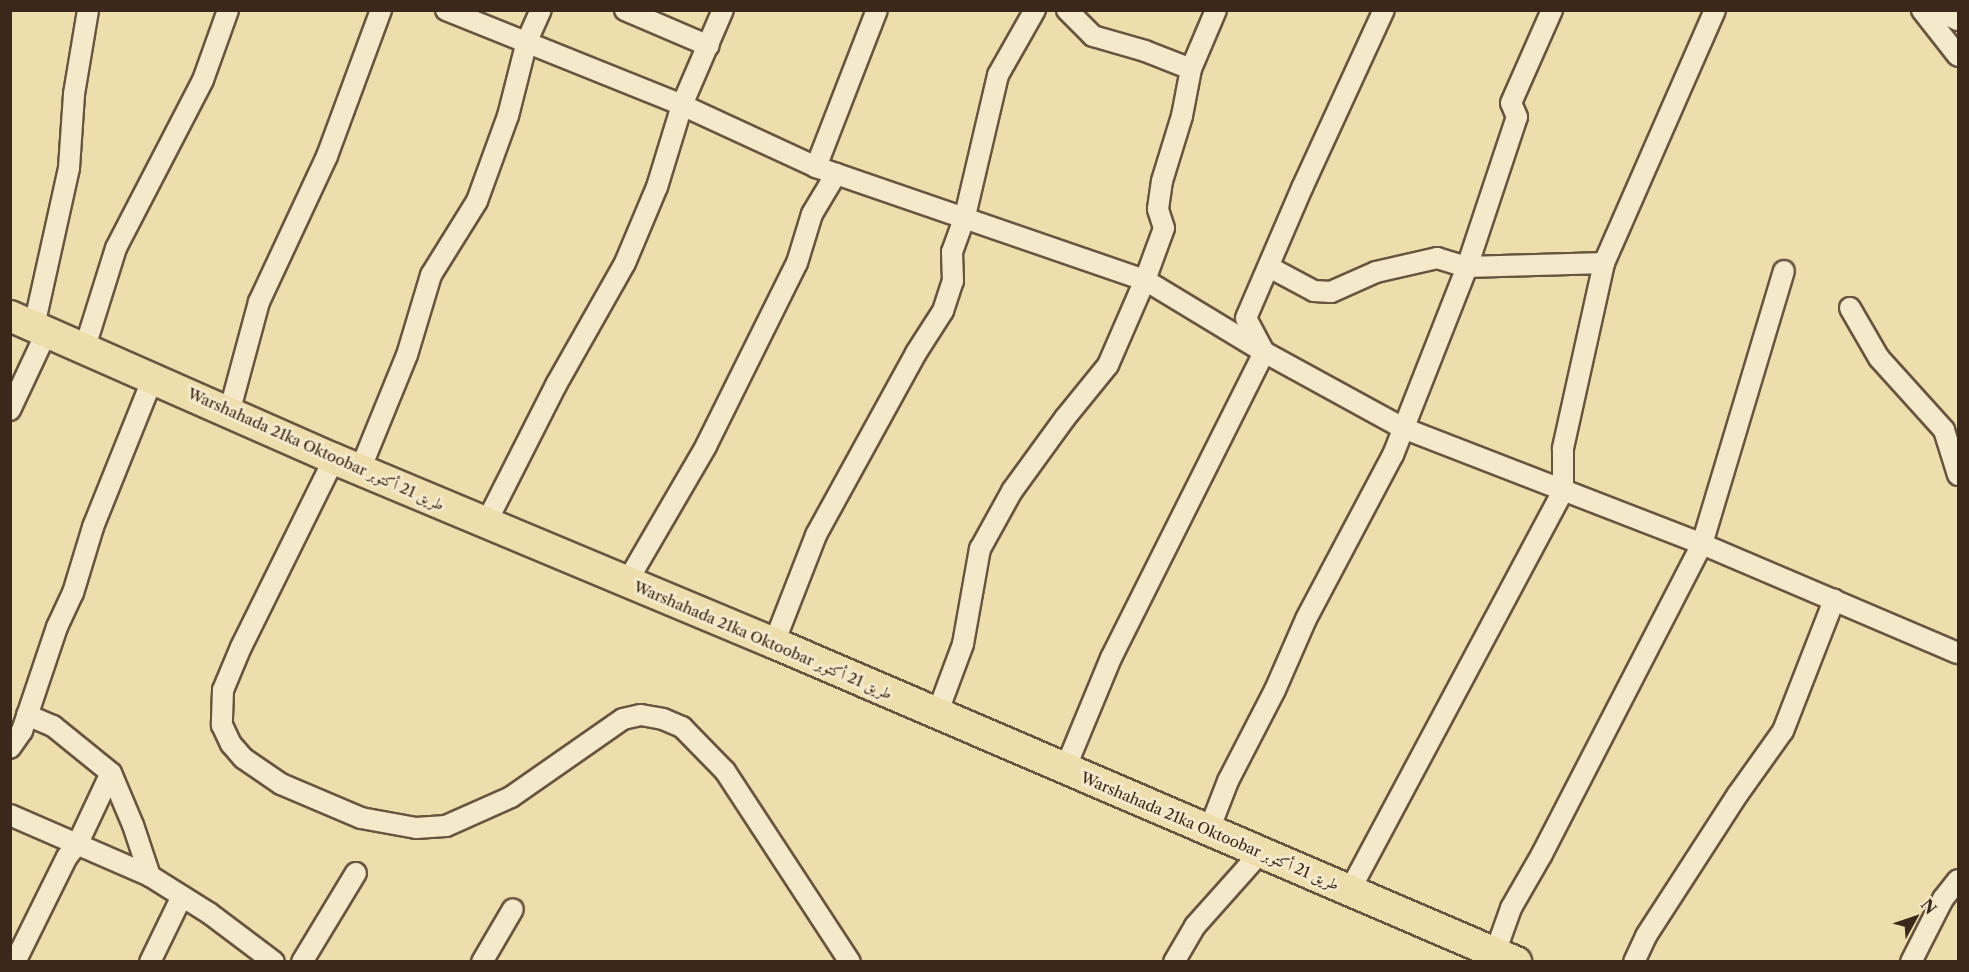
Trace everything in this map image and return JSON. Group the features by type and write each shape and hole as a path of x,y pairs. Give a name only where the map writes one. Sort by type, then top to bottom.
{"main road":[{"name":"Warshahada 21ka Oktoobar طريق 21 أكتوبر","path":"31,324 347,464 774,643 1506,957"}],"street":[{"path":"10,410 69,168 74,94 88,10"},
{"path":"85,347 116,249 203,80 228,10"},
{"path":"230,413 260,302 327,156 381,10"},
{"path":"446,10 527,40 682,105 816,167 965,216 1145,280 1264,352 1403,428 1702,544 1959,653"},
{"path":"541,10 527,40 508,116 477,201 431,275 406,355 347,464 241,647 223,690 222,725 231,744 243,758 281,784 361,818 416,828 446,826 511,797 623,719 641,715 663,719 682,726 724,771 850,962"},
{"path":"624,10 709,46"},
{"path":"486,523 556,385 625,262 657,187 682,105 723,10"},
{"path":"816,167 877,10"},
{"path":"774,643 816,535 916,353 943,312 953,281 952,252 965,216 998,75 1035,10"},
{"path":"1066,10 1093,36 1145,51 1191,69"},
{"path":"937,714 963,644 980,549 1012,491 1065,418 1108,365 1145,280 1164,228 1158,209 1162,181 1182,117 1191,69 1216,10"},
{"path":"1264,352 1246,318 1302,188 1384,10"},
{"path":"1209,830 1228,781 1275,690 1323,587 1375,493 1403,428 1467,267 1517,117 1511,103 1552,10"},
{"path":"1350,891 1563,491 1563,448 1604,263 1714,10"},
{"path":"1922,10 1959,56"},
{"path":"1938,10 1959,20"},
{"path":"627,582 706,446 797,263 812,214 836,174"},
{"path":"1269,267 1314,291 1331,292 1376,272 1437,258 1467,267 1604,263"},
{"path":"1506,957 1511,908 1542,854 1702,544 1784,271"},
{"path":"1850,308 1879,358 1944,430 1959,476"},
{"path":"1065,769 1111,658 1264,352"},
{"path":"10,748 27,715 57,627 73,592 93,527 153,378"},
{"path":"1634,962 1646,936 1738,794 1783,731 1834,600"},
{"path":"27,715 53,726 111,773 133,825 150,876"},
{"path":"15,962 67,857 78,843 111,773"},
{"path":"10,816 78,843 150,876 182,896 274,962"},
{"path":"1174,962 1195,926 1261,852"},
{"path":"302,962 356,873"},
{"path":"1911,962 1943,899 1959,880"},
{"path":"150,962 182,896"},
{"path":"482,962 513,909"}]}
